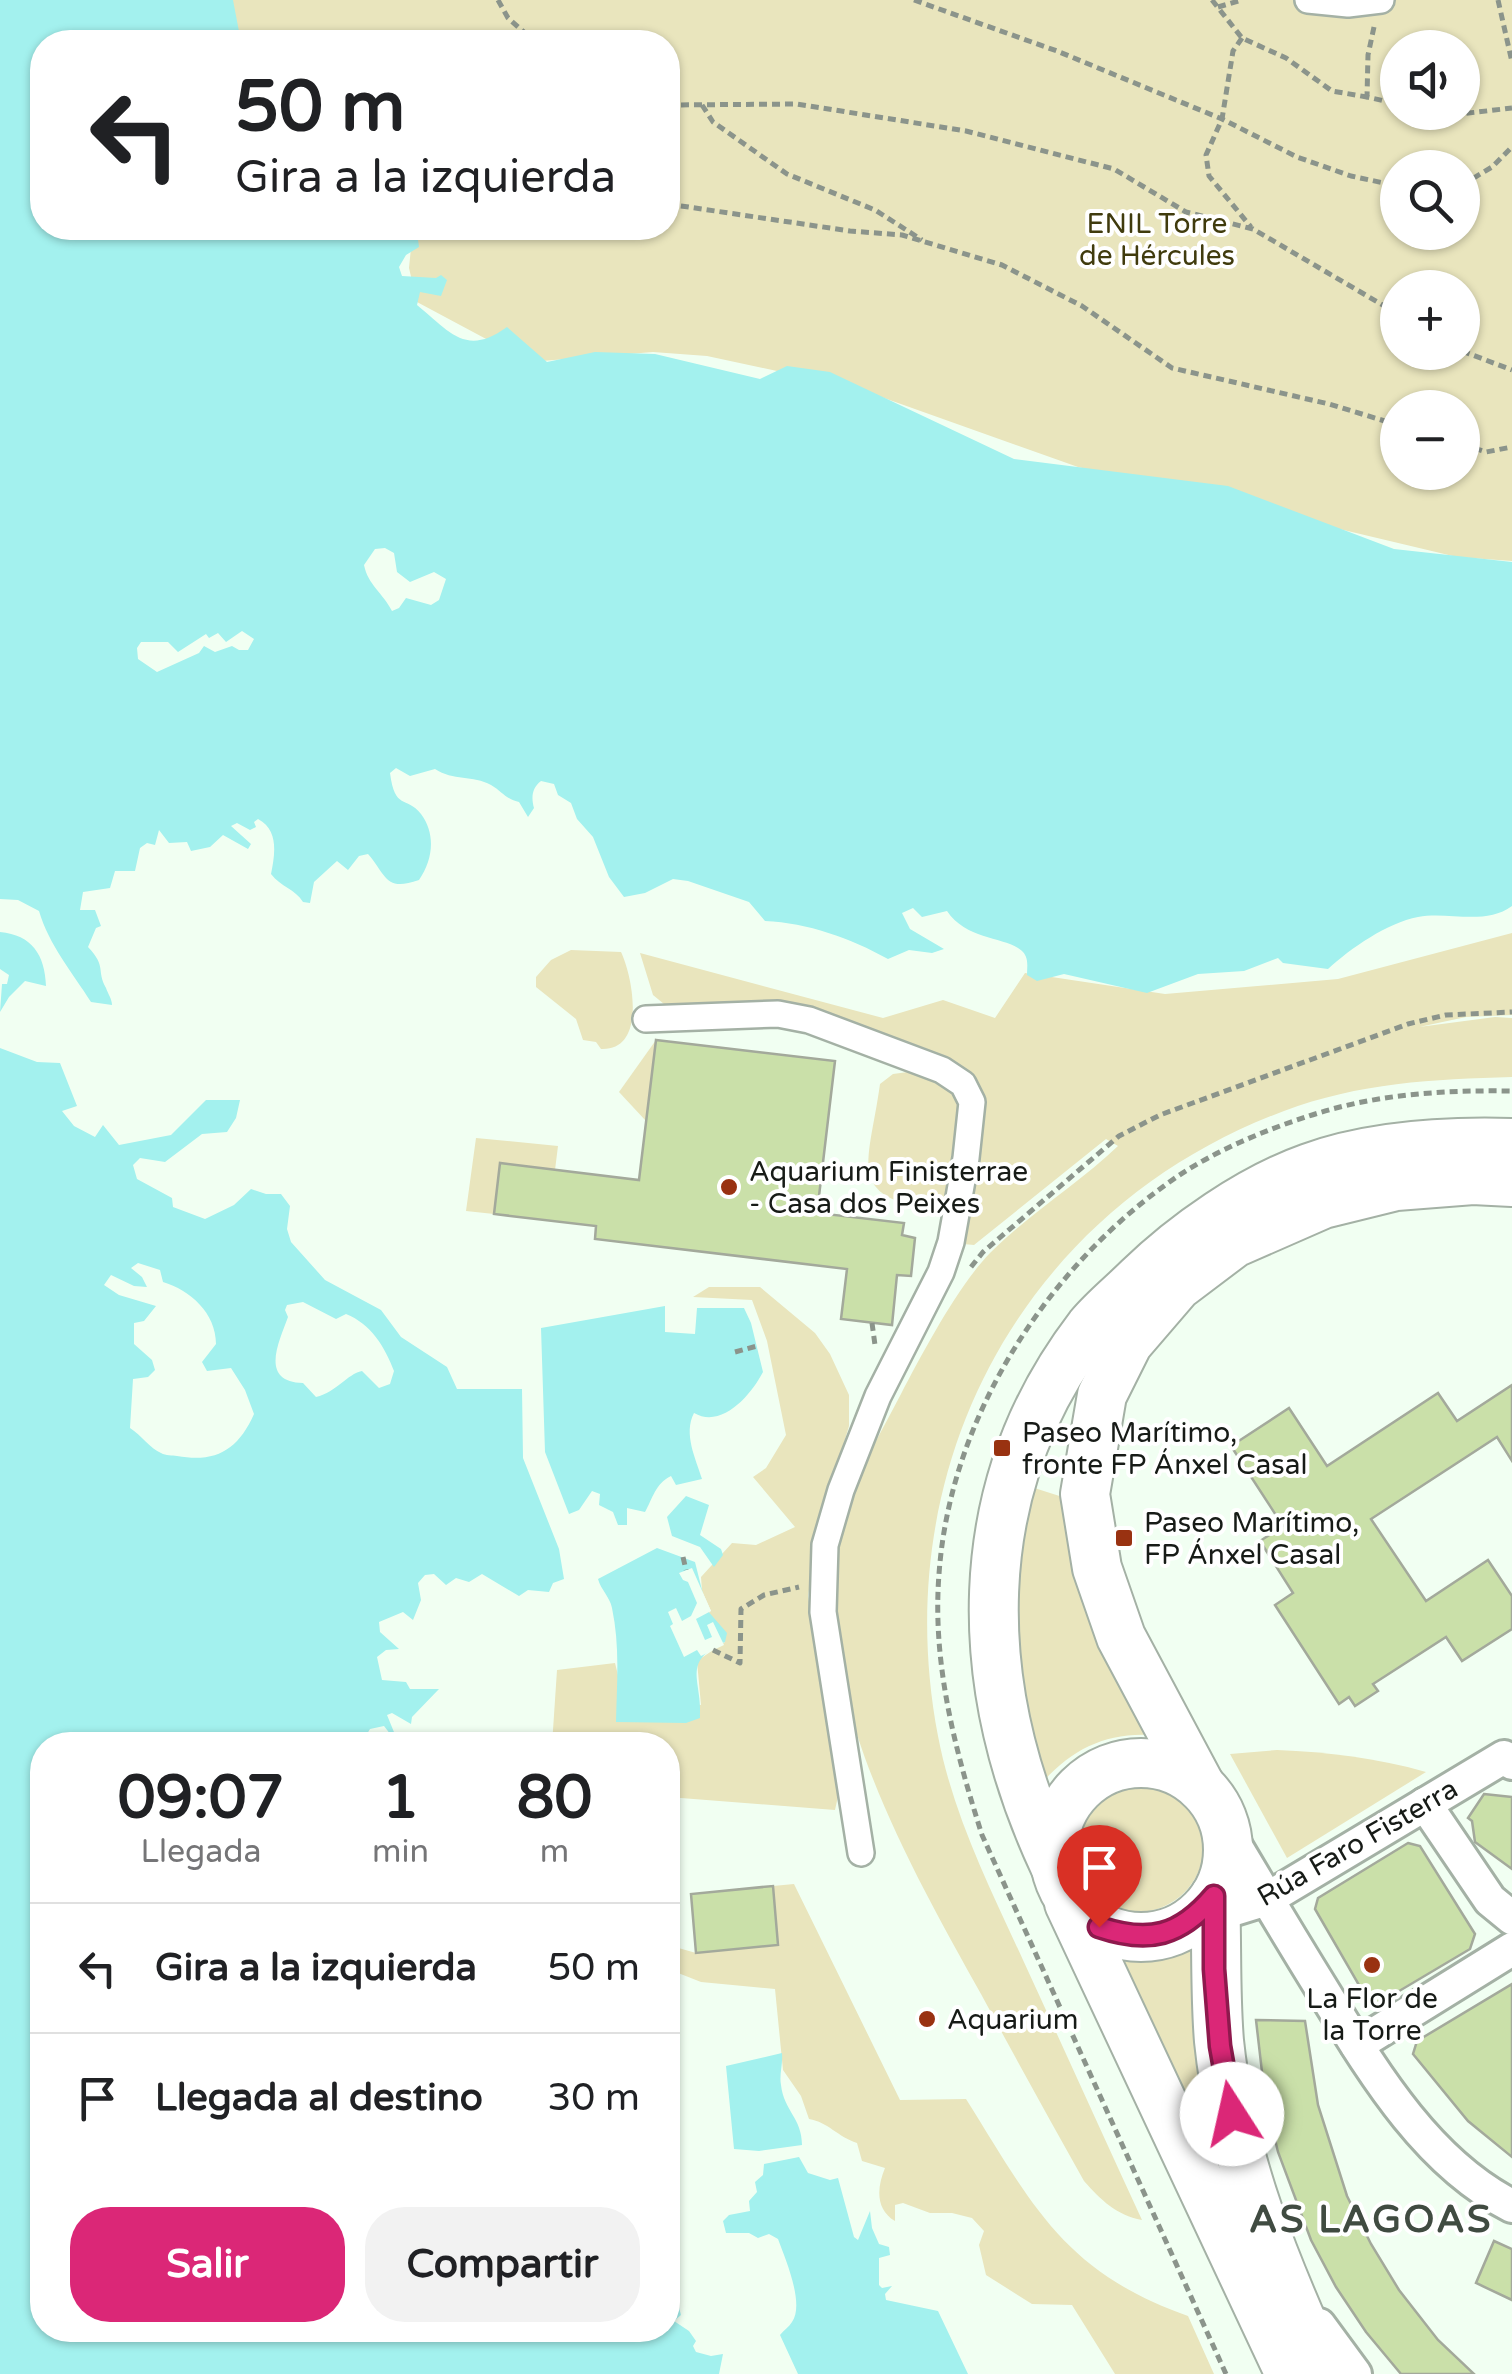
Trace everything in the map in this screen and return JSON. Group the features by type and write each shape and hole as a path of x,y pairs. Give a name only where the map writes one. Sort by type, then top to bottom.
{"main road":[{"path":"1290,2374 1038,1829 1004,1721 994,1662 992,1612 998,1544 1014,1470 1033,1419 1091,1326 1168,1250 1261,1190 1309,1168 1367,1152 1470,1142 1512,1143"},
{"path":"1325,2374 1279,2273 1244,2170 1226,2080 1209,1910 1224,1876 1228,1853 1226,1828 1121,1637 1097,1568 1085,1494 1102,1394 1128,1343 1177,1286 1234,1243 1323,1204 1396,1186 1473,1180 1512,1182"},
{"path":"1201,1786 1179,1772 1153,1763 1125,1764 1099,1773 1078,1790 1062,1812 1054,1838 1059,1878 1099,1927 1124,1936 1150,1936 1209,1910"}],"street":[{"path":"1308,0 1348,4 1380,0"},
{"path":"646,1019 778,1014 810,1020 926,1063 962,1084 972,1102 951,1242 935,1286 858,1443 824,1545 822,1587 832,1679 861,1853"},
{"name":"Rúa Faro Fisterra","path":"1209,1910 1267,1899 1504,1758 1512,1763"},
{"path":"1426,1804 1490,1900 1512,1918"},
{"path":"1226,1828 1357,2045 1405,2113 1452,2164 1507,2195"},
{"path":"1357,2045 1512,1950"},
{"path":"1279,2273 1355,2374"}],"path":[{"path":"498,0 508,18 522,30"},
{"path":"914,0 1057,51 1222,119 1297,157 1380,182"},
{"path":"1212,0 1242,38 1286,58 1332,91 1380,100"},
{"path":"1218,7 1242,0"},
{"path":"1366,97 1368,55 1380,0"},
{"path":"1498,0 1512,62"},
{"path":"1242,38 1233,51 1222,119 1206,155 1209,176 1253,229"},
{"path":"680,105 797,104 966,131 1114,169 1186,212 1253,229 1380,303"},
{"path":"702,105 713,122 786,174 875,210 925,242"},
{"path":"1480,112 1512,108"},
{"path":"1480,174 1512,147"},
{"path":"680,206 902,236 1002,265 1082,306 1172,368 1380,419"},
{"path":"1480,358 1512,370"},
{"path":"1480,450 1512,446"},
{"path":"962,1280 982,1252 1119,1136 1160,1115 1408,1024 1446,1015 1512,1012"},
{"path":"735,1352 757,1346"},
{"path":"683,1557 686,1570"},
{"path":"713,1650 740,1662 741,1609 764,1595 822,1587"}],"green space":[{"name":"ENIL Torre de Hércules","path":"229,0 1512,0 1512,561 1457,557 1078,467 856,388 707,356 653,352 529,362 417,302 409,268 412,240 680,240 680,30 235,30 226,15"},
{"path":"1512,933 1512,1015 1466,1017 1419,1027 1512,1018 1512,1077 1425,1081 1340,1094 1284,1111 1192,1155 1113,1211 1047,1280 994,1358 956,1445 934,1538 927,1635 938,1736 963,1823 1142,2220 1133,2218 1110,2206 1084,2181 925,1892 873,1780 853,1721 839,1663 833,1605 836,1547 854,1488 954,1301 990,1253 1118,1146 1106,1139 974,1245 963,1244 983,1105 978,1081 925,1048 822,1015 664,1004 653,995 640,953 883,1018 943,1000 995,1018 1025,973 1165,994 1338,979"},
{"path":"571,950 621,952 633,1011 631,1026 616,1046 601,1049 596,1042 583,1040 576,1019 536,987 536,977 551,960"},
{"path":"656,1040 646,1121 619,1092"},
{"path":"908,1072 942,1085 957,1100 958,1137 947,1213 891,1198 877,1188 870,1175 880,1084 893,1074"},
{"path":"476,1138 558,1146 555,1170 500,1164 494,1214 466,1211"},
{"path":"709,1287 760,1287 815,1333 830,1354 849,1395 849,1426 818,1531 808,1596 840,1787 835,1810 680,1798 680,1732 553,1732 557,1670 615,1663 617,1694 701,1705 697,1661 725,1642 709,1612 701,1577 732,1543 756,1545 795,1527 753,1477 766,1468 786,1435 767,1341 752,1300 693,1297"},
{"path":"1025,1485 1072,1500 1152,1735 1119,1737 1090,1746 1063,1762 1039,1786 1009,1674"},
{"path":"1277,1750 1352,1756 1426,1772 1287,1858 1230,1754"},
{"path":"1137,1778 1162,1783 1184,1798 1199,1820 1204,1845 1199,1870 1184,1892 1162,1907 1137,1912 1112,1907 1090,1892 1075,1870 1070,1845 1075,1820 1090,1798 1112,1783"},
{"path":"794,1884 900,2100 966,2099 1032,2202 1055,2230 1080,2256 1110,2278 1188,2316 1214,2374 1115,2374 1072,2305 1032,2304 986,2275 979,2245 984,2231 972,2218 930,2213 903,2203 895,2205 895,2221 888,2216 880,2197 885,2168 862,2161 857,2143 809,2119 801,2096 783,2070 775,1989 701,1982 680,1974 680,1948 696,1953 778,1945 773,1886"},
{"path":"1201,1938 1212,2114 1232,2219 1113,1954 1159,1955"}],"water":[{"path":"0,0 233,0 239,30 30,30 30,240 418,240 419,247 406,255 399,267 402,276 441,275 447,280 441,296 420,292 417,305 449,332 469,340 493,336 507,327 547,362 595,352 655,354 760,379 787,366 830,372 1014,459 1228,486 1394,549 1512,562 1512,906 1478,917 1406,920 1370,937 1328,969 1283,963 1278,958 1244,971 1198,974 1147,993 1064,974 1037,981 1027,975 1026,957 1016,947 966,928 947,911 922,917 913,908 902,913 910,929 944,949 932,953 909,950 888,959 828,933 765,921 749,902 688,881 673,879 645,893 624,897 609,877 593,837 577,819 571,803 558,795 554,784 541,781 536,787 534,808 528,817 519,802 491,785 435,769 410,776 396,768 390,773 398,798 421,814 431,838 424,872 419,880 408,883 388,880 368,854 359,856 348,870 337,861 314,882 310,903 303,902 271,874 272,836 258,819 254,822 256,827 250,830 237,823 231,826 251,844 248,849 223,835 210,847 191,851 187,842 169,843 159,830 155,845 147,843 140,848 135,871 115,871 110,888 83,892 80,910 95,910 101,926 96,928 88,947 99,964 112,1005 91,1002 55,947 39,911 18,900 0,899","holes":["385,548 394,553 397,572 410,582 434,572 446,579 439,600 431,605 406,598 392,611 364,565 375,549","242,631 254,639 248,650 232,646 215,652 204,646 199,653 157,672 138,659 141,642 168,642 178,652 206,634 209,638 218,633 226,642"]},
{"path":"0,932 21,937 35,949 43,965 46,986 25,981 0,1012 2,984 7,984 9,975 0,969"},
{"path":"0,1048 37,1062 60,1063 77,1106 62,1111 74,1126 95,1137 103,1125 119,1145 171,1135 206,1100 240,1100 236,1118 227,1132 202,1134 165,1162 140,1158 133,1165 137,1179 172,1198 173,1207 205,1219 234,1205 251,1189 281,1194 290,1206 287,1229 291,1242 325,1280 381,1310 401,1337 447,1367 457,1389 522,1389 523,1458 559,1549 564,1579 553,1583 549,1592 528,1590 519,1596 482,1574 469,1582 456,1578 446,1585 434,1574 425,1575 418,1583 421,1600 413,1620 403,1612 379,1622 380,1632 399,1649 386,1650 377,1657 382,1680 406,1682 410,1689 439,1689 412,1717 411,1724 392,1713 387,1715 394,1732 384,1726 368,1732 30,1732 30,2342 680,2342 680,2325 696,2341 696,2352 723,2354 719,2374 0,2374","holes":["138,1263 160,1270 163,1282 192,1297 212,1322 216,1344 202,1362 207,1371 231,1368 254,1414 241,1437 214,1455 165,1455 130,1428 133,1379 148,1377 155,1370 152,1360 134,1344 134,1323 144,1321 156,1306 119,1295 104,1285 111,1275 134,1286 147,1287 131,1268","303,1302 336,1319 346,1314 370,1330 394,1371 390,1384 379,1388 362,1371 316,1397 303,1383 281,1376 276,1358 288,1317 287,1305"]},
{"path":"665,1306 665,1332 695,1334 697,1308 744,1308 763,1372 743,1399 725,1413 705,1417 694,1413 690,1438 702,1479 676,1485 671,1476 666,1479 645,1512 627,1508 627,1525 618,1525 613,1512 599,1505 600,1494 592,1491 579,1510 569,1514 545,1452 541,1328"},
{"path":"686,1496 709,1505 700,1535 721,1549 723,1555 714,1567 700,1547 672,1536 667,1517"},
{"path":"657,1548 695,1562 707,1610 727,1633 725,1642 711,1649 698,1665 700,1718 686,1723 616,1722 615,1622 598,1579"},
{"path":"782,2053 783,2094 799,2128 802,2145 759,2151 734,2149 726,2066"},
{"path":"799,2157 808,2173 830,2180 838,2178 858,2240 870,2211 879,2244 889,2247 890,2255 879,2258 879,2285 892,2286 885,2294 886,2300 938,2311 968,2374 798,2374 780,2335 792,2322 796,2304 778,2239 769,2234 758,2238 749,2233 726,2233 723,2221 729,2215 750,2211 749,2201 757,2192 755,2182 763,2175 764,2164"}],"pier":[{"path":"692,1568 711,1611 696,1619 705,1640 712,1637 707,1625 713,1622 724,1645 701,1656 697,1650 684,1657 668,1612 676,1608 682,1621 691,1616 697,1603 688,1582 679,1573"}],"building":[{"name":"Aquarium Finisterrae - Casa dos Peixes","path":"656,1040 835,1061 817,1213 904,1223 902,1235 915,1238 911,1276 897,1275 892,1325 841,1319 847,1269 595,1239 596,1226 494,1214 500,1163 639,1180"},
{"path":"1512,1385 1512,1461 1497,1437 1371,1519 1426,1601 1488,1560 1512,1596 1512,1629 1462,1661 1446,1637 1373,1684 1378,1691 1355,1706 1349,1697 1339,1704 1275,1605 1293,1593 1260,1541 1283,1526 1231,1446 1289,1408 1327,1466 1438,1393 1457,1421"},
{"path":"1484,1794 1512,1797 1512,1869 1475,1842 1468,1818"},
{"path":"1408,1843 1420,1846 1475,1934 1470,1949 1379,2003 1367,1999 1315,1909 1318,1898"},
{"path":"773,1886 778,1945 696,1953 691,1894"},
{"path":"1512,1984 1512,2157 1468,2121 1413,2054 1417,2041"},
{"path":"1256,2020 1305,2021 1318,2105 1347,2196 1399,2290 1438,2340 1474,2374 1401,2374 1336,2287 1311,2240 1278,2152 1265,2098"},
{"path":"1494,2241 1512,2249 1512,2300 1476,2283"}],"place":[{"name":"Aquarium Finisterrae - Casa dos Peixes","path":"729,1187"},
{"name":"Paseo Marítimo, fronte FP Ánxel Casal","path":"1002,1448"},
{"name":"Paseo Marítimo, FP Ánxel Casal","path":"1124,1538"},
{"name":"La Flor de la Torre","path":"1372,1965"},
{"name":"Aquarium","path":"927,2019"}],"district":[{"name":"AS LAGOAS","path":"1371,2219"}],"route":[{"path":"1099,1927 1124,1936 1150,1936 1175,1930 1197,1917 1214,1896 1220,2046 1232,2114"}]}
